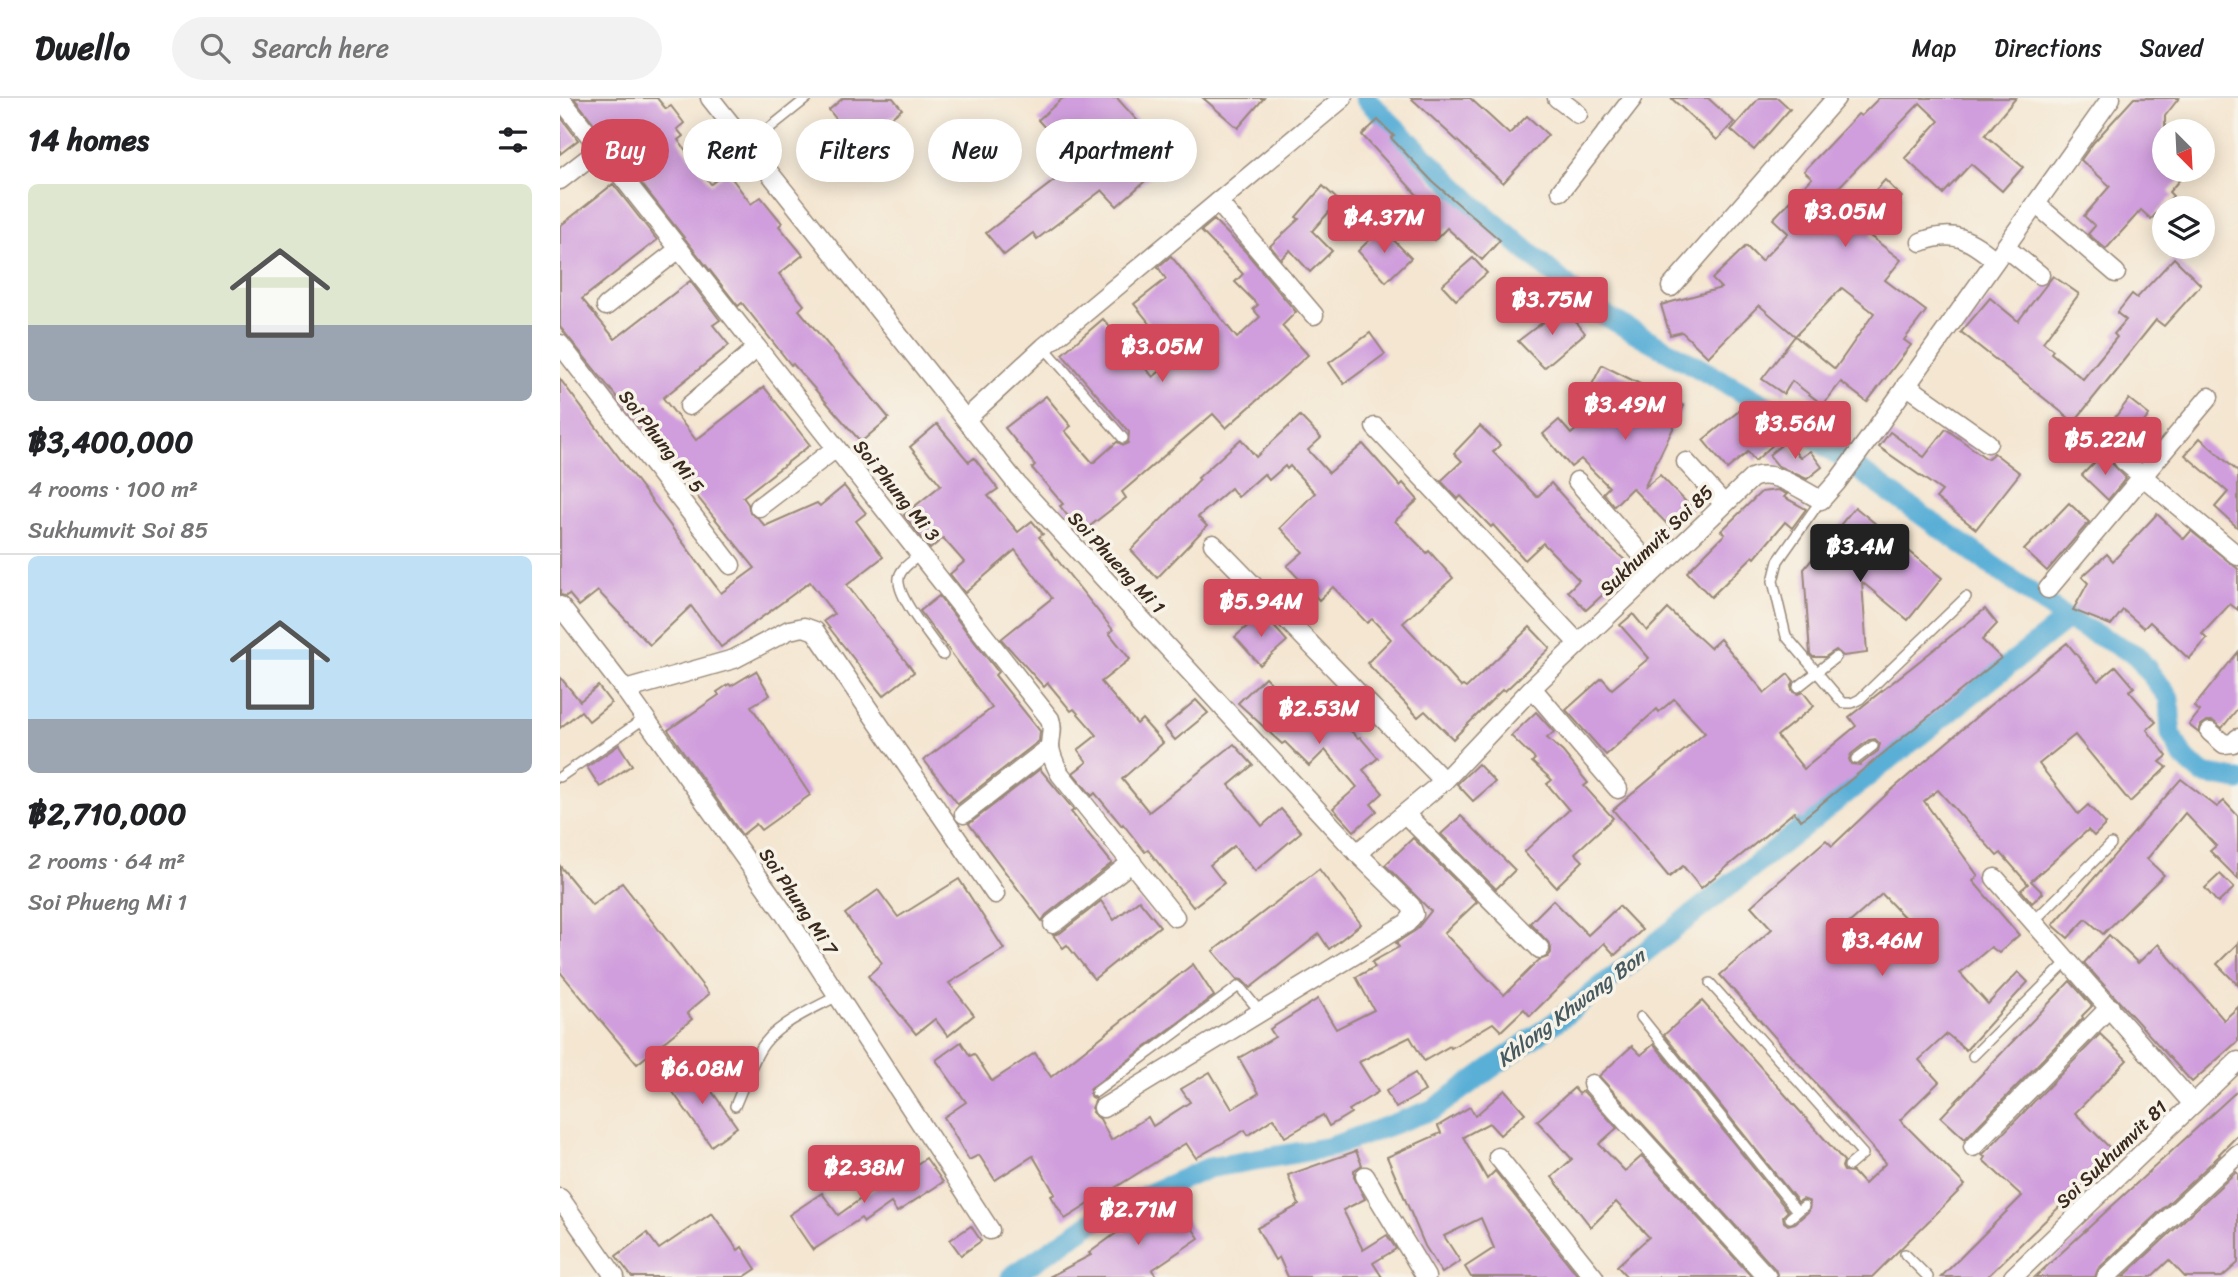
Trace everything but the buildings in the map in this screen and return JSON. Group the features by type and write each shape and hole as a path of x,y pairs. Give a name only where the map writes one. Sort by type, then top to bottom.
{"street":[{"name":"Soi Phung Mi 3","path":"560,98 581,125"},
{"name":"Soi Phueng Mi 1","path":"710,98 726,119"},
{"path":"966,419 1044,347 1343,98"},
{"path":"1557,98 1578,114"},
{"path":"1561,191 1633,98"},
{"path":"1671,287 1836,98"},
{"path":"1821,500 1868,440 2111,98"},
{"path":"560,180 581,164"},
{"name":"Soi Phung Mi 3","path":"626,182 1050,719 1053,727 1050,747 1060,774 1175,917"},
{"name":"Soi Phueng Mi 1","path":"776,182 1017,484 1357,853 1410,906 1414,914 1407,923 1261,1013 1099,1100"},
{"path":"1218,202 1314,315"},
{"path":"2036,204 2116,273"},
{"path":"1921,242 1937,236 1962,237 2040,275"},
{"path":"606,306 679,249"},
{"name":"Soi Phung Mi 5","path":"560,344 731,565"},
{"path":"689,406 757,348"},
{"path":"1906,385 1988,443"},
{"path":"2048,589 2209,397"},
{"path":"1375,427 1578,643"},
{"path":"759,507 836,448"},
{"path":"2123,460 2238,556"},
{"path":"1686,462 1724,504"},
{"name":"Sukhumvit Soi 85","path":"1357,853 1444,781 1532,688 1752,478 1761,473 1771,475 1821,500"},
{"path":"1577,481 1656,570"},
{"path":"1213,544 1444,781"},
{"name":"Soi Phung Mi 7","path":"560,606 625,690 784,913 990,1230"},
{"path":"625,690 734,659 789,630 804,626 815,631 995,894"},
{"path":"1532,688 1618,789"},
{"path":"2210,732 2224,744 2233,743 2238,738"},
{"path":"964,814 1050,747"},
{"path":"1405,814 1540,948"},
{"path":"1053,924 1132,862"},
{"path":"1995,878 2193,1104"},
{"path":"1973,1147 2109,1007"},
{"name":"Soi Sukhumvit 81","path":"2013,1277 2238,1061"},
{"path":"1592,1084 1749,1252 1767,1277"},
{"path":"2106,1277 2238,1154"},
{"path":"1498,1157 1594,1277"},
{"path":"1365,1176 1426,1277"},
{"path":"560,1198 615,1277"}],"lane":[{"path":"781,119 807,98"},
{"path":"1044,347 1123,438"},
{"path":"1821,500 1778,561 1773,581 1786,636 1843,703 1857,701 1966,597"},
{"path":"921,554 902,570 899,577 901,594 943,654"},
{"path":"1798,687 1836,657"},
{"path":"560,777 645,718"},
{"path":"1856,759 1872,746"},
{"path":"2033,922 2111,844"},
{"path":"1973,1056 2067,962"},
{"path":"1710,983 1863,1154 1849,1166"},
{"path":"1099,1100 1239,986 1261,1013"},
{"path":"735,1106 761,1048 776,1032 837,996"},
{"path":"1641,1017 1797,1212"},
{"path":"1905,1254 1928,1277"}],"waterway":[{"path":"1365,98 1475,206 1595,310 1781,414 2067,619 2136,655 2169,698 2171,734 2183,757 2203,774 2238,780"},
{"name":"Khlong Khwang Bon","path":"1011,1277 1106,1213 1208,1168 1331,1147 1434,1109 1565,1015 2067,619"}]}
